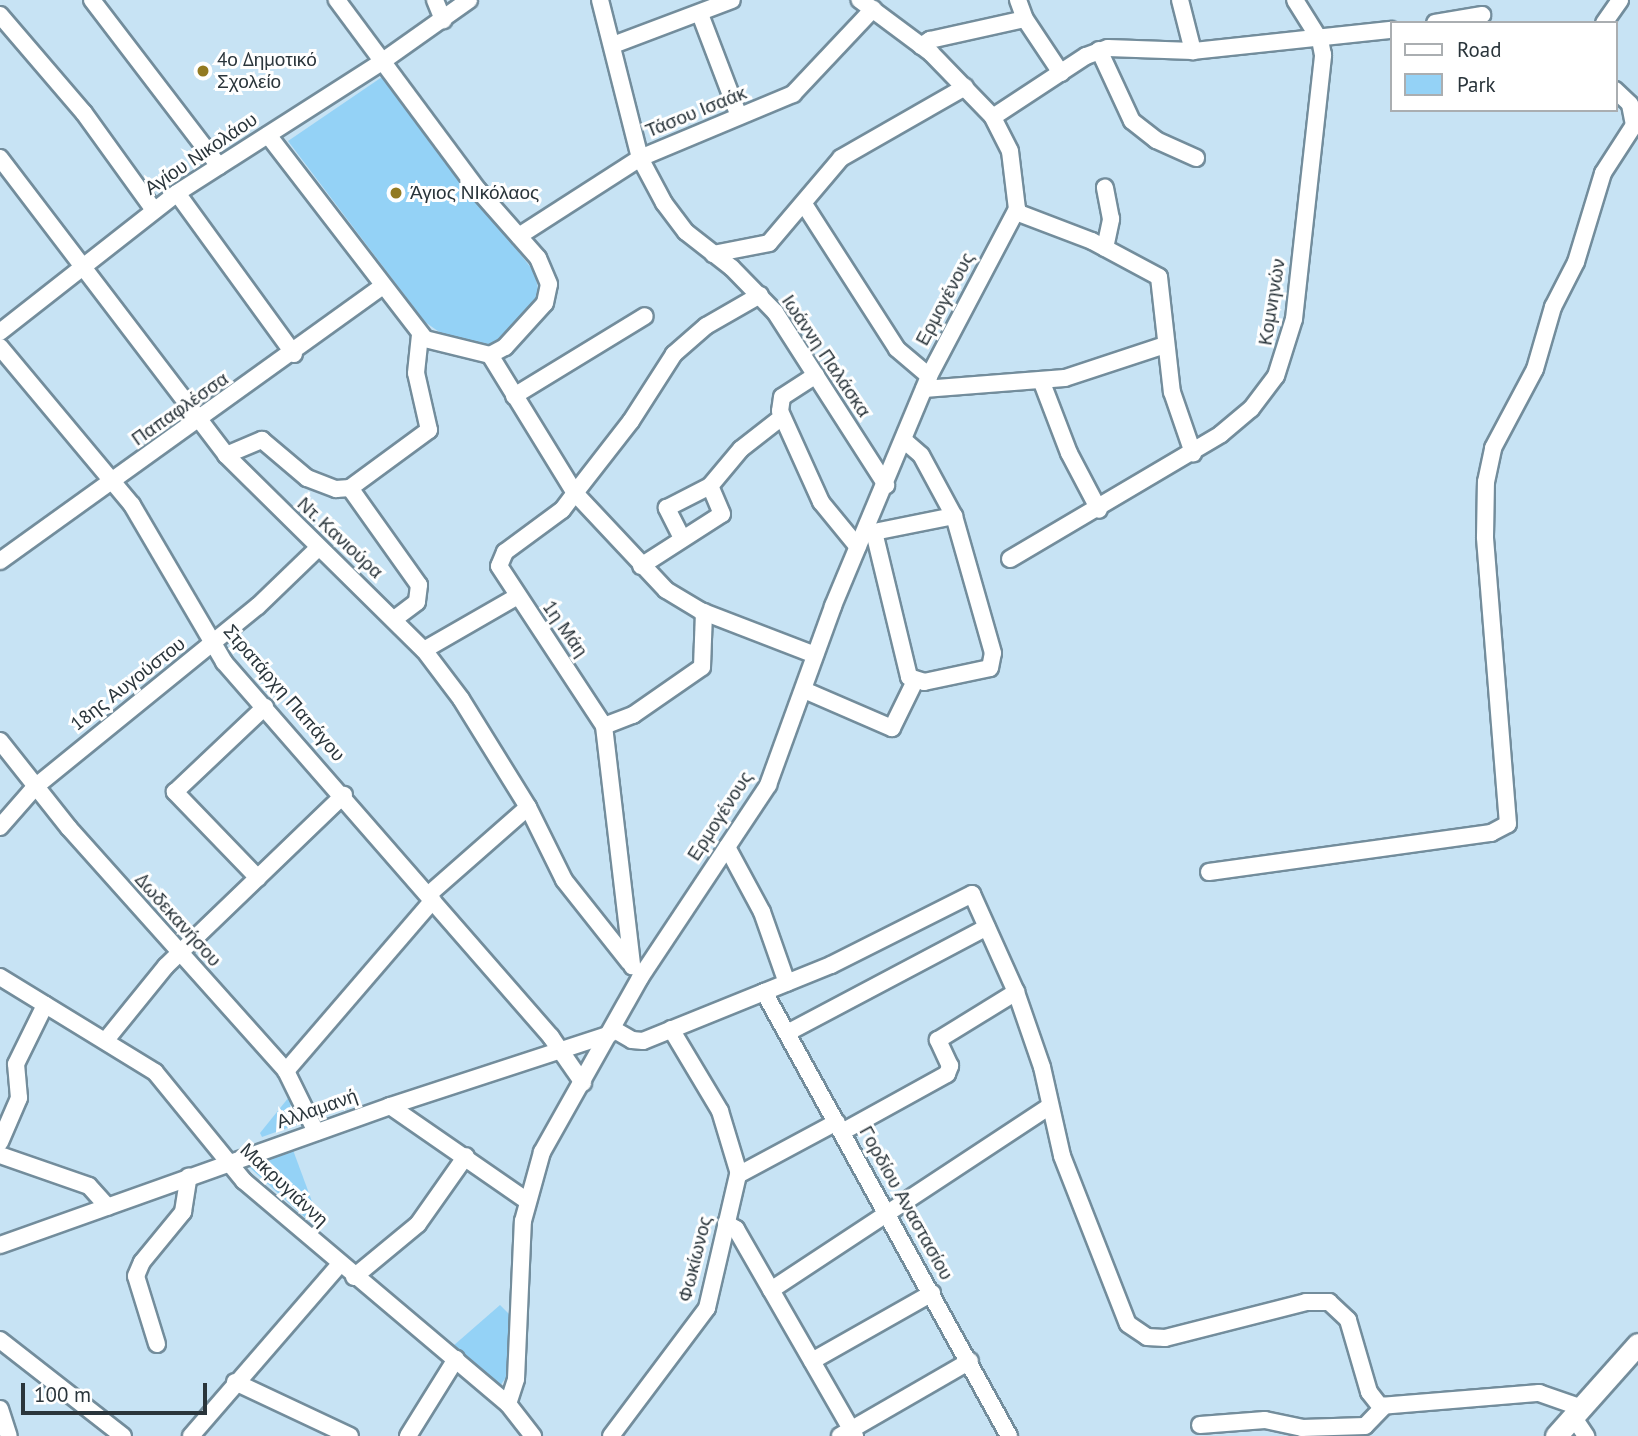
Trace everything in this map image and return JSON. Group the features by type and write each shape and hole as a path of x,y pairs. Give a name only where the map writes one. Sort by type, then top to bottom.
{"main road":[{"path":"1556,1436 1638,1344"}],"street":[{"path":"92,0 219,166"},
{"path":"268,135 420,335 442,346 490,355 505,347 532,319 548,293 542,266 380,63 337,0"},
{"path":"435,0 443,20"},
{"name":"Αγίου Νικολάου","path":"0,332 177,193 380,63 469,0"},
{"name":"Ιωάννη Παλάσκα","path":"600,0 640,158 675,219 760,295 816,375 886,485"},
{"path":"613,45 732,0"},
{"path":"1018,0 1025,19 1061,73"},
{"path":"1180,0 1193,51"},
{"path":"1295,0 1320,40"},
{"path":"1459,21 1484,19 1472,0"},
{"path":"1605,21 1620,0"},
{"path":"867,4 921,46 993,117 1010,151 1018,190 1016,212 1105,248 1160,277 1174,402 1193,453"},
{"name":"Τάσου Ισαάκ","path":"519,236 640,158 797,91 867,4"},
{"path":"700,14 738,116"},
{"path":"0,15 84,113 154,210"},
{"path":"921,46 930,40 1025,19"},
{"path":"993,117 1099,50 1129,46 1193,51 1320,40 1390,30"},
{"name":"Κομνηνών","path":"1010,559 1099,510 1193,453 1260,400 1287,349 1314,142 1320,40"},
{"path":"1099,50 1132,121 1157,141 1196,159"},
{"path":"713,254 728,247 766,245 845,155 965,87"},
{"path":"1209,872 1491,833 1508,824 1485,537 1486,482 1493,448 1535,369 1553,307 1579,253 1600,180 1634,125 1630,104 1617,92"},
{"name":"Ντ. Κανιούρα","path":"0,158 226,455 317,549 396,618 424,650 461,699 528,807 564,880 629,962"},
{"path":"1105,188 1111,219 1105,248"},
{"path":"177,193 294,354"},
{"path":"804,204 897,349 926,382 1041,380 1082,374 1166,345"},
{"name":"Ερμογένους","path":"508,1404 516,1379 526,1200 542,1152 640,978 768,785 815,655 858,547 870,530 926,382 1016,212"},
{"name":"Παπαφλέσσα","path":"0,561 294,354 382,286"},
{"name":"1η Μάη","path":"629,962 628,917 604,726 516,597 500,570 502,556 562,510 631,421 674,354 706,326 760,295"},
{"path":"513,397 645,316"},
{"path":"226,455 262,440 307,478 336,489 350,488 429,430 416,373 420,335"},
{"name":"Στρατάρχη Παπάγου","path":"0,346 114,481 144,524 211,645 344,795 561,1049 583,1083"},
{"path":"490,355 513,397 575,494 666,590 704,612 815,655"},
{"path":"816,375 782,397 782,417 821,502 858,547"},
{"path":"1041,380 1069,453 1099,510"},
{"path":"682,538 667,508 710,486 732,457 782,417"},
{"path":"905,440 921,455 954,516 994,659 985,669 915,681"},
{"path":"641,566 722,514 710,486"},
{"path":"350,488 419,585 417,602 396,618"},
{"path":"915,681 905,669 870,530 954,516"},
{"name":"18ης Αυγούστου","path":"0,827 35,787 211,645 317,549"},
{"path":"424,650 516,597"},
{"path":"604,726 634,715 702,667 704,612"},
{"path":"804,690 892,728 915,681"},
{"path":"258,878 176,792 265,707"},
{"name":"Δωδεκανήσου","path":"0,741 35,787 286,1071 316,1132"},
{"path":"106,1040 180,953 344,795"},
{"path":"286,1071 430,897 528,807"},
{"path":"727,847 762,912 787,983"},
{"path":"612,1031 638,1042 787,983 967,894 974,897 1016,992 1062,1156 1128,1324 1147,1336 1165,1338 1306,1302 1329,1302 1348,1320 1369,1392 1384,1406"},
{"path":"787,1033 987,927"},
{"path":"629,962 640,978"},
{"name":"Μακρυγιάννη","path":"0,977 155,1072 227,1163 354,1277 508,1404 533,1436"},
{"name":"Γορδίου Αναστασίου","path":"764,992 1009,1436"},
{"path":"671,1029 720,1111 739,1174 947,1073 950,1066 938,1040 1016,992"},
{"path":"0,1142 19,1098 16,1064 45,1005"},
{"name":"Αλλαμανή","path":"0,1245 390,1105 612,1031"},
{"path":"390,1105 526,1200"},
{"path":"771,1290 1050,1106"},
{"path":"0,1155 89,1186 108,1207"},
{"path":"354,1277 418,1224 466,1156"},
{"name":"Φωκίωνος","path":"611,1436 707,1308 739,1174"},
{"path":"158,1344 136,1276 142,1262 183,1212 190,1176"},
{"path":"726,1223 736,1229 812,1360 849,1434 970,1362"},
{"path":"191,1436 235,1382 340,1264"},
{"path":"812,1360 932,1293"},
{"path":"0,1340 117,1435"},
{"path":"408,1436 456,1359"},
{"path":"235,1382 350,1436"},
{"path":"1200,1425 1265,1420 1287,1431 1365,1426 1384,1406 1539,1393 1578,1413 1586,1436"},
{"path":"0,1409 9,1436"}],"green space":[{"path":"382,77 535,273 540,300 493,345 445,336 425,322 288,141"},
{"path":"289,1097 301,1123 262,1137 260,1133"},
{"path":"293,1150 317,1215 310,1222 249,1167"},
{"path":"500,1305 510,1315 509,1373 500,1386 453,1346"}],"place":[{"name":"4ο Δημοτικό Σχολείο","path":"203,71"},
{"name":"Άγιος ΝΙκόλαος","path":"396,193"}]}
